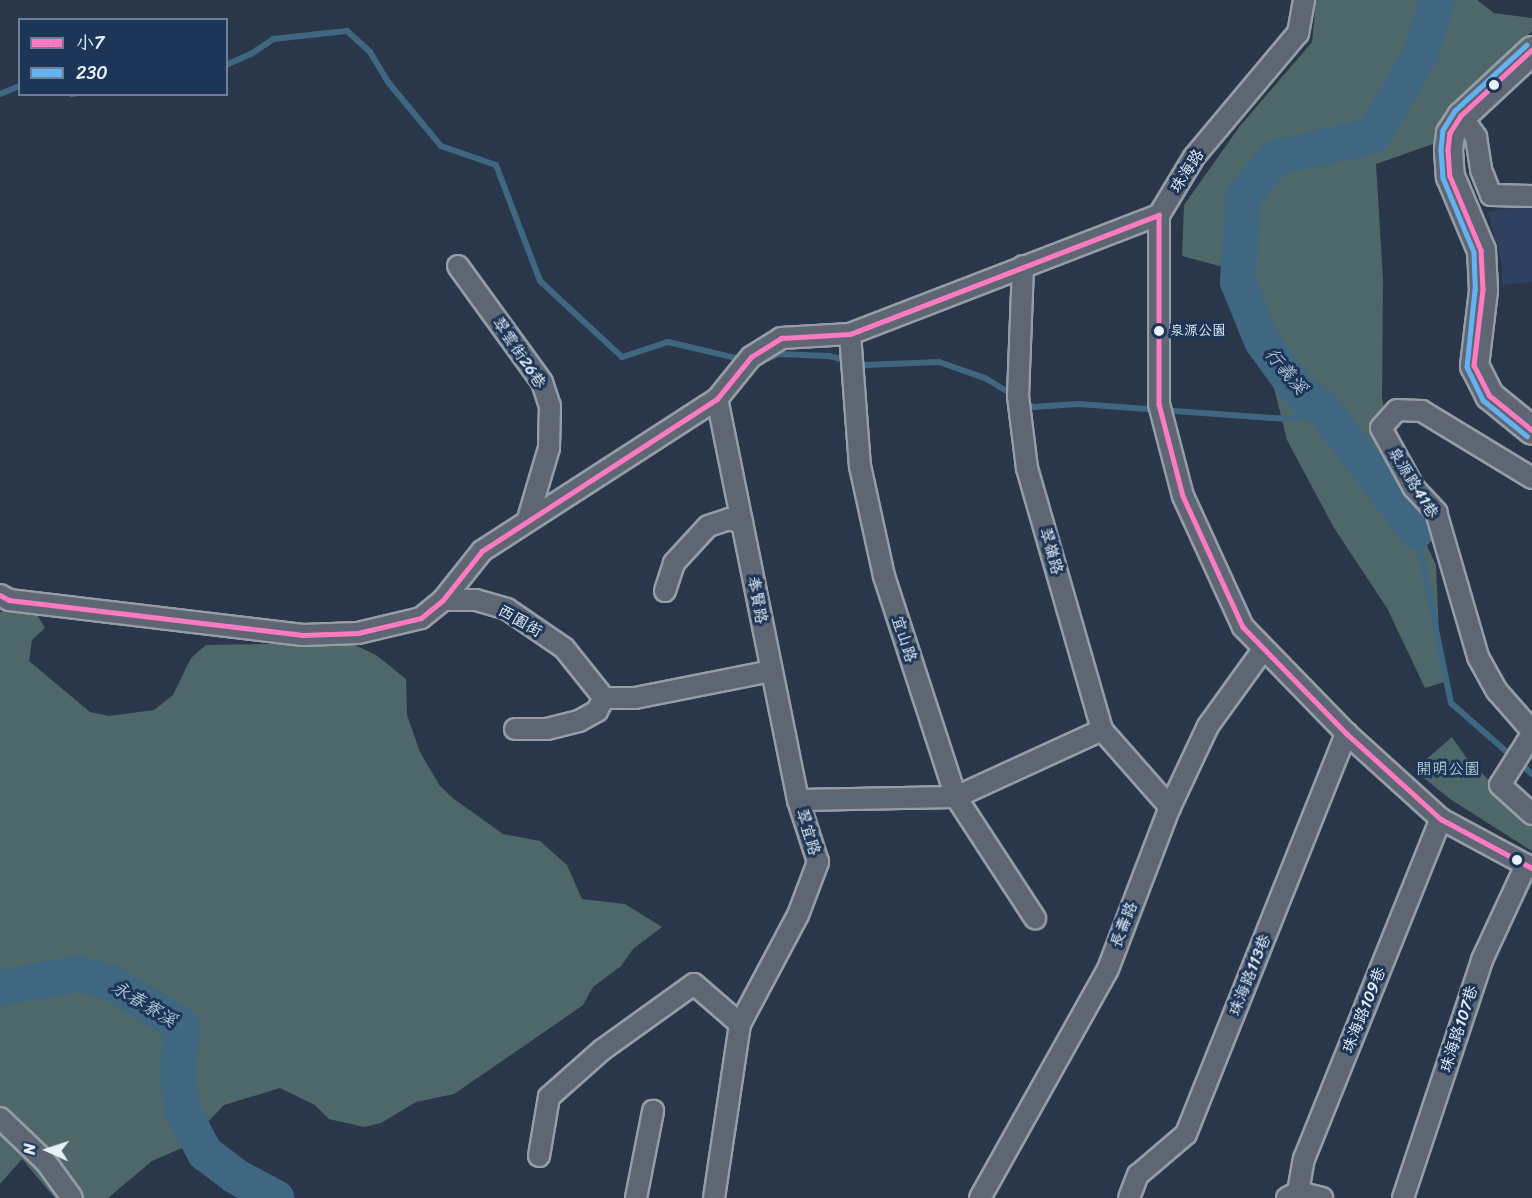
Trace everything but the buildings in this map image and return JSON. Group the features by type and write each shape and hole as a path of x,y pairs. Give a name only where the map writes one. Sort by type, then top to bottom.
{"street":[{"name":"珠海路","path":"1160,215 1194,157 1299,33 1304,0"},
{"path":"1532,50 1461,116 1450,133 1448,150 1450,176 1481,250 1483,290 1474,365 1489,395 1532,430"},
{"path":"1461,116 1476,137 1481,170 1491,195 1532,196"},
{"path":"0,595 9,600 303,635 358,633 421,618 442,600 482,551 528,519 717,399 751,357 781,338 850,334 1160,215 1159,404 1183,496 1243,627 1262,651 1346,733 1441,819 1529,866"},
{"name":"翠雲街26巷","path":"458,266 542,382 550,406 549,448 528,519"},
{"name":"翠嶺路","path":"1023,266 1018,396 1027,468 1102,730 1170,807"},
{"name":"宜山路","path":"850,334 860,466 884,576 956,797 1035,918"},
{"name":"奉賢路","path":"717,399 798,800"},
{"name":"泉源路41巷","path":"1530,736 1497,691 1478,657 1436,512 1414,488 1381,428 1396,410 1422,411 1532,478"},
{"path":"665,591 674,563 708,526 729,519 742,523"},
{"name":"西園街","path":"442,600 476,600 507,609 564,648 604,698"},
{"name":"長壽路","path":"980,1198 1108,969 1170,807 1208,726 1262,651"},
{"path":"514,729 547,729 579,721 597,711 604,698 635,698 771,671"},
{"name":"翠宜路","path":"714,1198 740,1024 798,915 818,862 798,800 956,797 1102,730"},
{"name":"珠海路113巷","path":"1129,1198 1138,1175 1186,1134 1346,733"},
{"path":"1530,736 1500,785 1532,814"},
{"name":"珠海路109巷","path":"1293,1195 1304,1160 1441,819"},
{"name":"珠海路107巷","path":"1403,1198 1482,960 1529,866"},
{"path":"539,1156 549,1096 603,1050 694,984 740,1024"},
{"path":"636,1198 653,1112"},
{"path":"0,1118 46,1162 72,1198"},
{"path":"1293,1195 1322,1198"}],"shaded area":[{"path":"1532,204 1532,282 1502,285 1502,264 1488,212"}],"green space":[{"name":"泉源公園","path":"1316,0 1477,0 1494,13 1532,18 1532,31 1446,116 1439,142 1376,164 1383,279 1382,397 1396,480 1436,565 1439,636 1448,681 1425,688 1387,608 1334,528 1287,440 1259,327 1223,267 1182,256 1184,205 1240,126 1312,42"},
{"path":"35,611 45,628 32,640 29,661 90,712 109,716 154,710 173,695 191,658 206,645 336,643 357,646 376,655 406,679 407,715 420,752 440,786 454,799 503,834 540,841 567,865 582,899 625,904 662,927 633,949 621,966 593,987 583,1005 566,1017 454,1094 416,1102 381,1123 364,1127 329,1119 315,1105 280,1088 224,1105 184,1147 152,1161 108,1198 55,1198 22,1159 0,1184 0,612"},
{"name":"開明公園","path":"1452,737 1468,760 1532,821 1532,851 1450,799 1414,770"}],"waterway":[{"name":"行義溪","path":"1416,531 1325,411 1296,388 1262,341 1238,282 1243,197 1275,158 1373,136 1421,54 1437,0"},
{"path":"228,64 251,54 273,39 347,31 370,52 388,82 441,146 496,165 540,281 622,357 668,342 744,360"},
{"path":"0,94 18,87"},
{"path":"759,362 779,354 829,356 866,365 939,362 985,378 1015,396"},
{"path":"1023,401 1033,407 1078,404 1288,419 1325,411"},
{"name":"行義溪","path":"1416,531 1451,703 1532,774"},
{"name":"永春寮溪","path":"0,988 78,974 110,982 182,1026 178,1073 182,1110 205,1153 235,1176 276,1198"}],"transit line":[{"name":"230","path":"1527,45 1455,111 1443,130 1441,150 1443,178 1474,252 1475,290 1467,367 1483,400 1527,436"},
{"name":"小7","path":"1532,50 1461,116 1450,133 1448,150 1450,176 1481,250 1483,290 1474,365 1489,395 1532,430"},
{"name":"小7","path":"0,595 9,600 303,635 358,633 421,618 443,600 482,551 717,399 751,357 781,338 850,334 1159,215 1159,404 1183,496 1243,627 1346,733 1441,819 1532,868"}],"place":[{"name":"泉源公園","path":"1159,331"}]}
